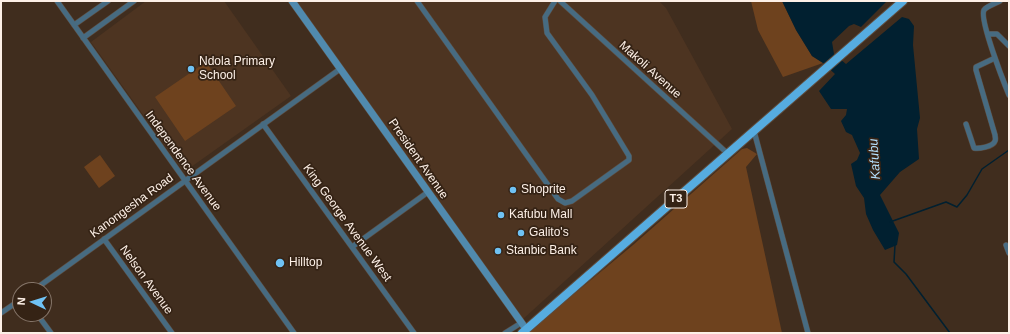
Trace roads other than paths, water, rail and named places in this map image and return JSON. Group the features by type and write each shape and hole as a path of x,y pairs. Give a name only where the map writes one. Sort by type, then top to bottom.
{"highway":[{"name":"T3","path":"524,330 827,69 903,1"}],"main road":[{"name":"President Avenue","path":"292,1 524,330"}],"street":[{"name":"Independence Avenue","path":"57,1 294,333"},
{"path":"74,25 108,1"},
{"path":"83,38 134,1"},
{"path":"417,1 558,199 565,203 572,201 629,160 629,156 592,95 547,33 545,17 556,1"},
{"name":"Makoli Avenue","path":"560,1 727,154"},
{"path":"1000,1 984,11 984,20 995,58 1009,95"},
{"path":"989,34 997,34 1009,46"},
{"path":"966,124 974,148 977,149 993,144 995,141 995,134 976,68 979,65 995,58"},
{"name":"Kanongesha Road","path":"45,282 184,180 340,69"},
{"name":"King George Avenue West","path":"263,124 414,333"},
{"path":"754,131 793,283 808,333"},
{"path":"352,246 428,192"},
{"name":"Nelson Avenue","path":"104,239 172,333"},
{"path":"1006,245 1009,253"},
{"path":"1,313 12,305"},
{"path":"42,322 50,333"},
{"path":"505,333 524,330"}],"water":[{"path":"782,1 887,1 861,27 854,24 849,26 832,42 834,54 846,64 902,17 909,19 914,26 913,45 920,118 917,129 919,159 900,172 880,195 899,233 897,245 885,250 873,230 866,214 864,198 856,186 851,164 857,160 860,153 852,135 846,132 841,121 846,115 847,109 831,109 819,91 835,74 823,63 812,56 796,30"}],"waterway":[{"path":"890,222 946,202 957,207 967,195 982,169 1009,150"},
{"name":"Kafubu","path":"895,245 894,262 906,274 950,333"}],"place":[{"name":"Ndola Primary School","path":"191,69"},
{"name":"Shoprite","path":"513,190"},
{"name":"Kafubu Mall","path":"501,215"},
{"name":"Galito's","path":"521,233"},
{"name":"Stanbic Bank","path":"498,251"},
{"name":"Hilltop","path":"280,263"}]}
